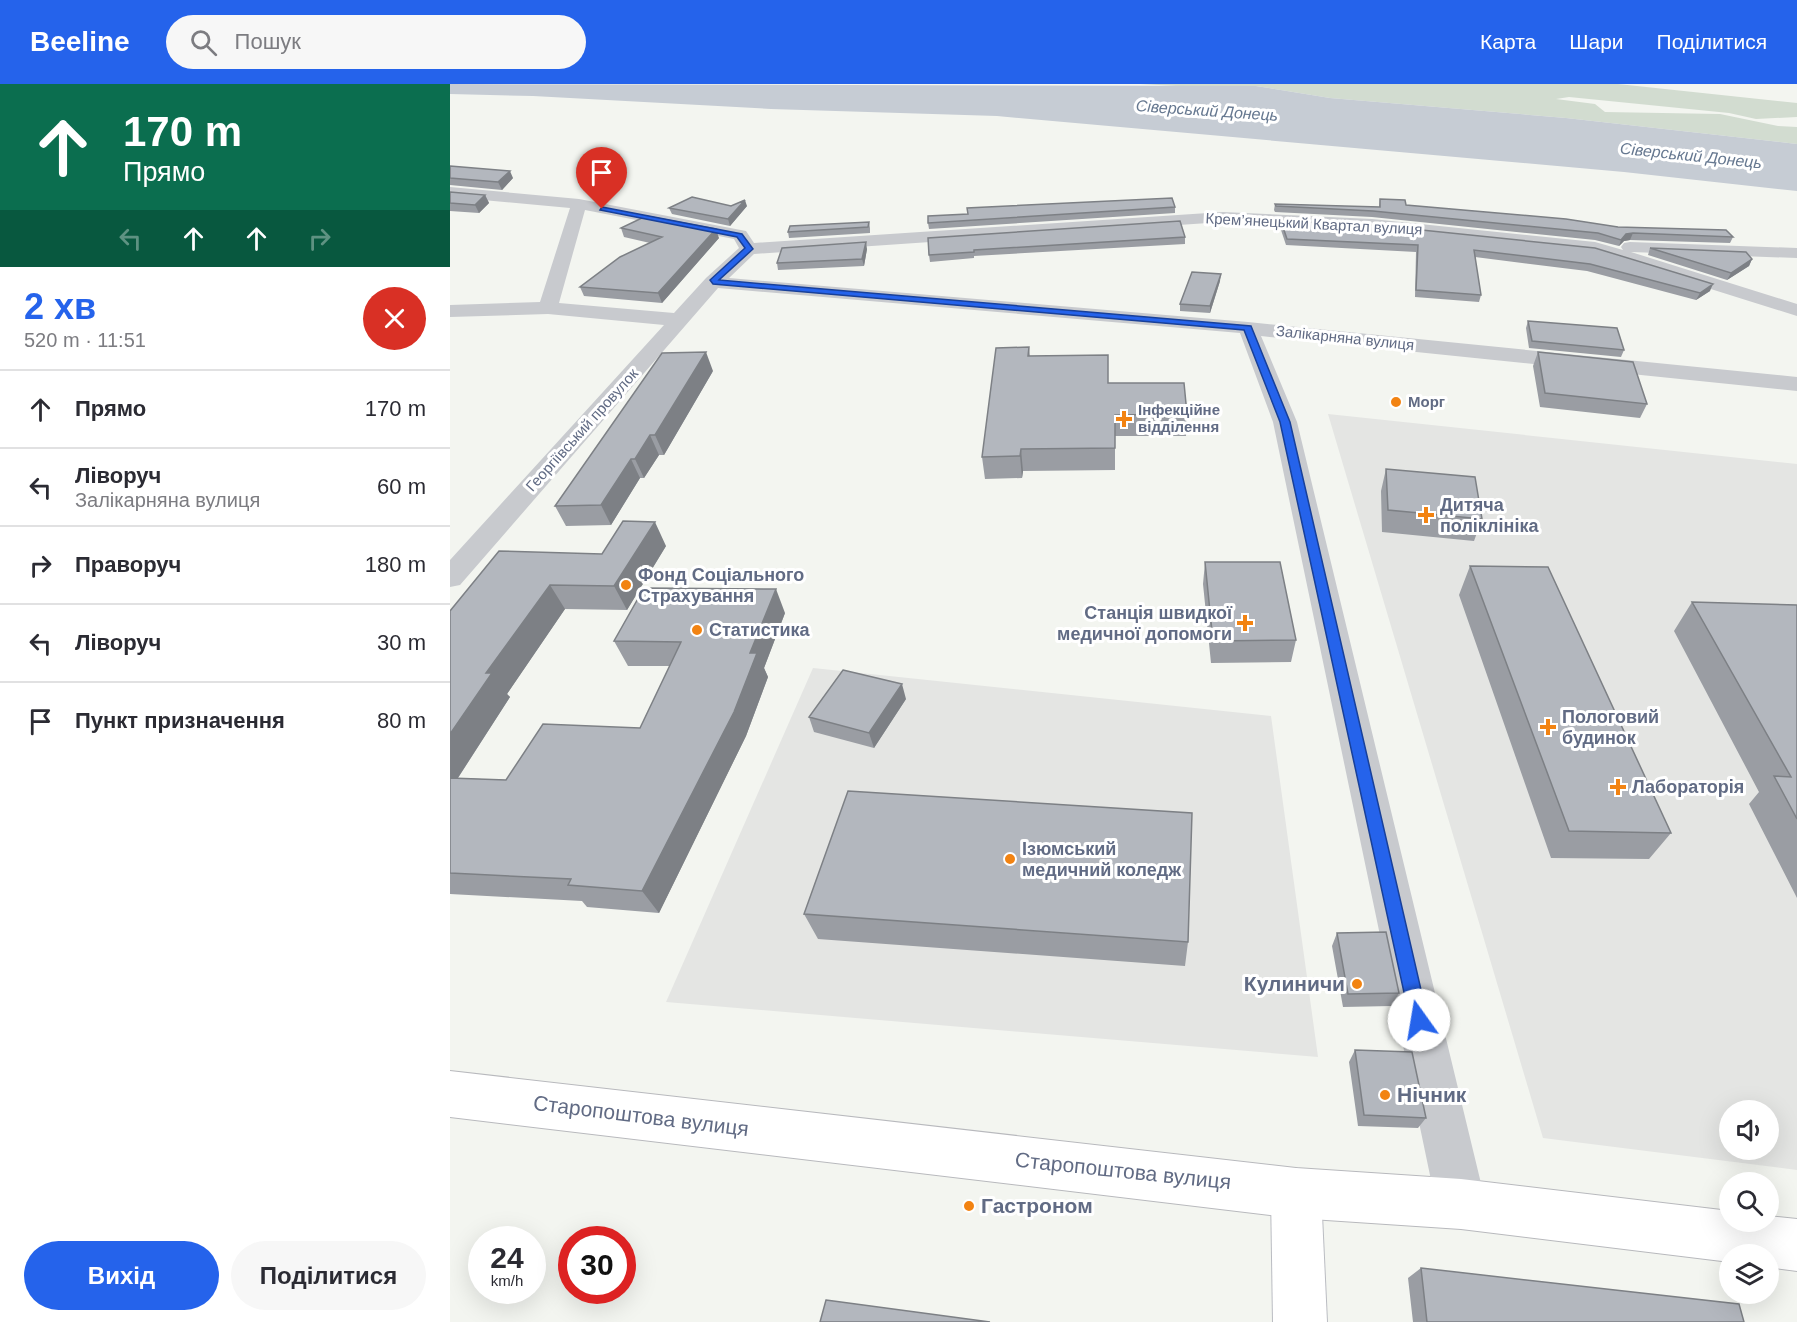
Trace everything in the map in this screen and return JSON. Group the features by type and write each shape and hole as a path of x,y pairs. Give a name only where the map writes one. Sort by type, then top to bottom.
{"main road":[{"name":"Старопоштова вулиця","path":"450,1094 1296,1193 1461,1204 1797,1245"},
{"path":"1296,1193 1300,1322"}],"street":[{"path":"450,192 579,204 740,235 749,249 713,282"},
{"path":"548,308 579,204"},
{"name":"Крем’янецький Квартал вулиця","path":"749,249 807,243 1222,217 1372,224 1595,247 1797,310"},
{"path":"1595,247 1701,248 1797,253"},
{"name":"Георгіївський провулок","path":"450,578 713,282"},
{"name":"Залікарняна вулиця","path":"713,282 1248,328 1797,384"},
{"path":"450,311 548,308 681,320"},
{"path":"1248,328 1285,422 1461,1204"}],"shaded area":[{"path":"1140,84 1618,84 1797,103 1797,117 1756,119 1729,113 1569,97 1556,99 1595,104 1605,112 1720,114 1778,126 1797,127 1797,144 1566,118 1330,98 1256,86 1214,88"},
{"name":"Лабораторія","path":"1328,414 1797,464 1797,1170 1543,1138"},
{"name":"Ізюмський медичний коледж","path":"813,668 1271,716 1318,1057 666,1002"}],"water":[{"name":"Сіверський Донець","path":"450,84 1256,86 1330,98 1566,118 1797,144 1797,191 1624,172 997,116 771,109 533,96 450,94"}],"building":[{"path":"450,166 510,171 498,182 450,178"},
{"path":"450,192 485,195 475,205 450,203"},
{"path":"692,197 731,206 745,200 728,219 669,208"},
{"path":"1172,198 1175,207 928,223 928,216 968,214 967,208"},
{"path":"1380,199 1405,200 1406,205 1566,219 1618,227 1726,230 1733,237 1633,233 1626,234 1621,240 1598,233 1373,211 1276,206 1275,204 1380,207"},
{"path":"646,216 716,229 658,293 580,287 620,257 662,237 621,228"},
{"path":"1180,221 1185,237 974,250 974,252 929,255 928,238"},
{"path":"1281,221 1373,225 1595,248 1713,284 1700,293 1590,264 1474,250 1481,295 1416,290 1418,245 1287,239"},
{"path":"869,222 868,227 788,232 790,226"},
{"path":"866,242 862,259 777,263 782,248"},
{"path":"1650,248 1746,252 1752,259 1731,273"},
{"path":"1192,272 1221,274 1210,306 1180,304"},
{"path":"1528,321 1617,328 1624,350 1532,341"},
{"path":"1029,347 1028,356 1108,355 1108,383 1184,383 1187,414 1115,415 1115,448 1021,449 1020,456 982,457 996,348"},
{"path":"706,352 655,435 650,435 635,459 631,459 601,505 555,506 662,353"},
{"path":"1538,352 1633,362 1647,404 1545,393"},
{"path":"1386,469 1475,477 1482,519 1388,510"},
{"path":"623,521 655,522 614,586 550,585 486,673 492,673 450,734 450,611 499,551 602,554"},
{"name":"Станція швидкої медичної допомоги","path":"1205,562 1280,562 1296,640 1213,641"},
{"name":"Пологовий будинок","path":"1470,566 1548,567 1671,833 1569,831"},
{"path":"644,588 776,589 750,653 757,653 734,712 642,891 568,885 571,879 450,873 450,778 506,780 543,724 640,728 681,642 614,641"},
{"path":"1692,602 1797,605 1797,819 1774,776 1791,777"},
{"path":"843,670 902,684 869,733 809,717"},
{"name":"Ізюмський медичний коледж","path":"848,791 1192,813 1188,942 804,914"},
{"path":"1386,932 1399,993 1348,994 1337,933"},
{"name":"Нічник","path":"1355,1050 1412,1052 1426,1118 1364,1115"},
{"path":"1421,1268 1719,1302 1719,1304 1739,1304 1744,1322 1427,1322"},
{"path":"826,1300 990,1322 820,1322"}],"place":[{"name":"Морг","path":"1396,402"},
{"name":"Інфекційне відділення","path":"1124,419"},
{"name":"Дитяча поліклініка","path":"1426,515"},
{"name":"Фонд Соцiального Страхування","path":"626,585"},
{"name":"Станція швидкої медичної допомоги","path":"1245,623"},
{"name":"Статистика","path":"697,630"},
{"name":"Пологовий будинок","path":"1548,727"},
{"name":"Лабораторія","path":"1618,787"},
{"name":"Ізюмський медичний коледж","path":"1010,859"},
{"name":"Кулиничи","path":"1357,984"},
{"name":"Нічник","path":"1385,1095"},
{"name":"Гастроном","path":"969,1206"}],"route":[{"path":"602,209 740,235 749,249 713,282 1248,328 1285,422 1419,1020"}]}
